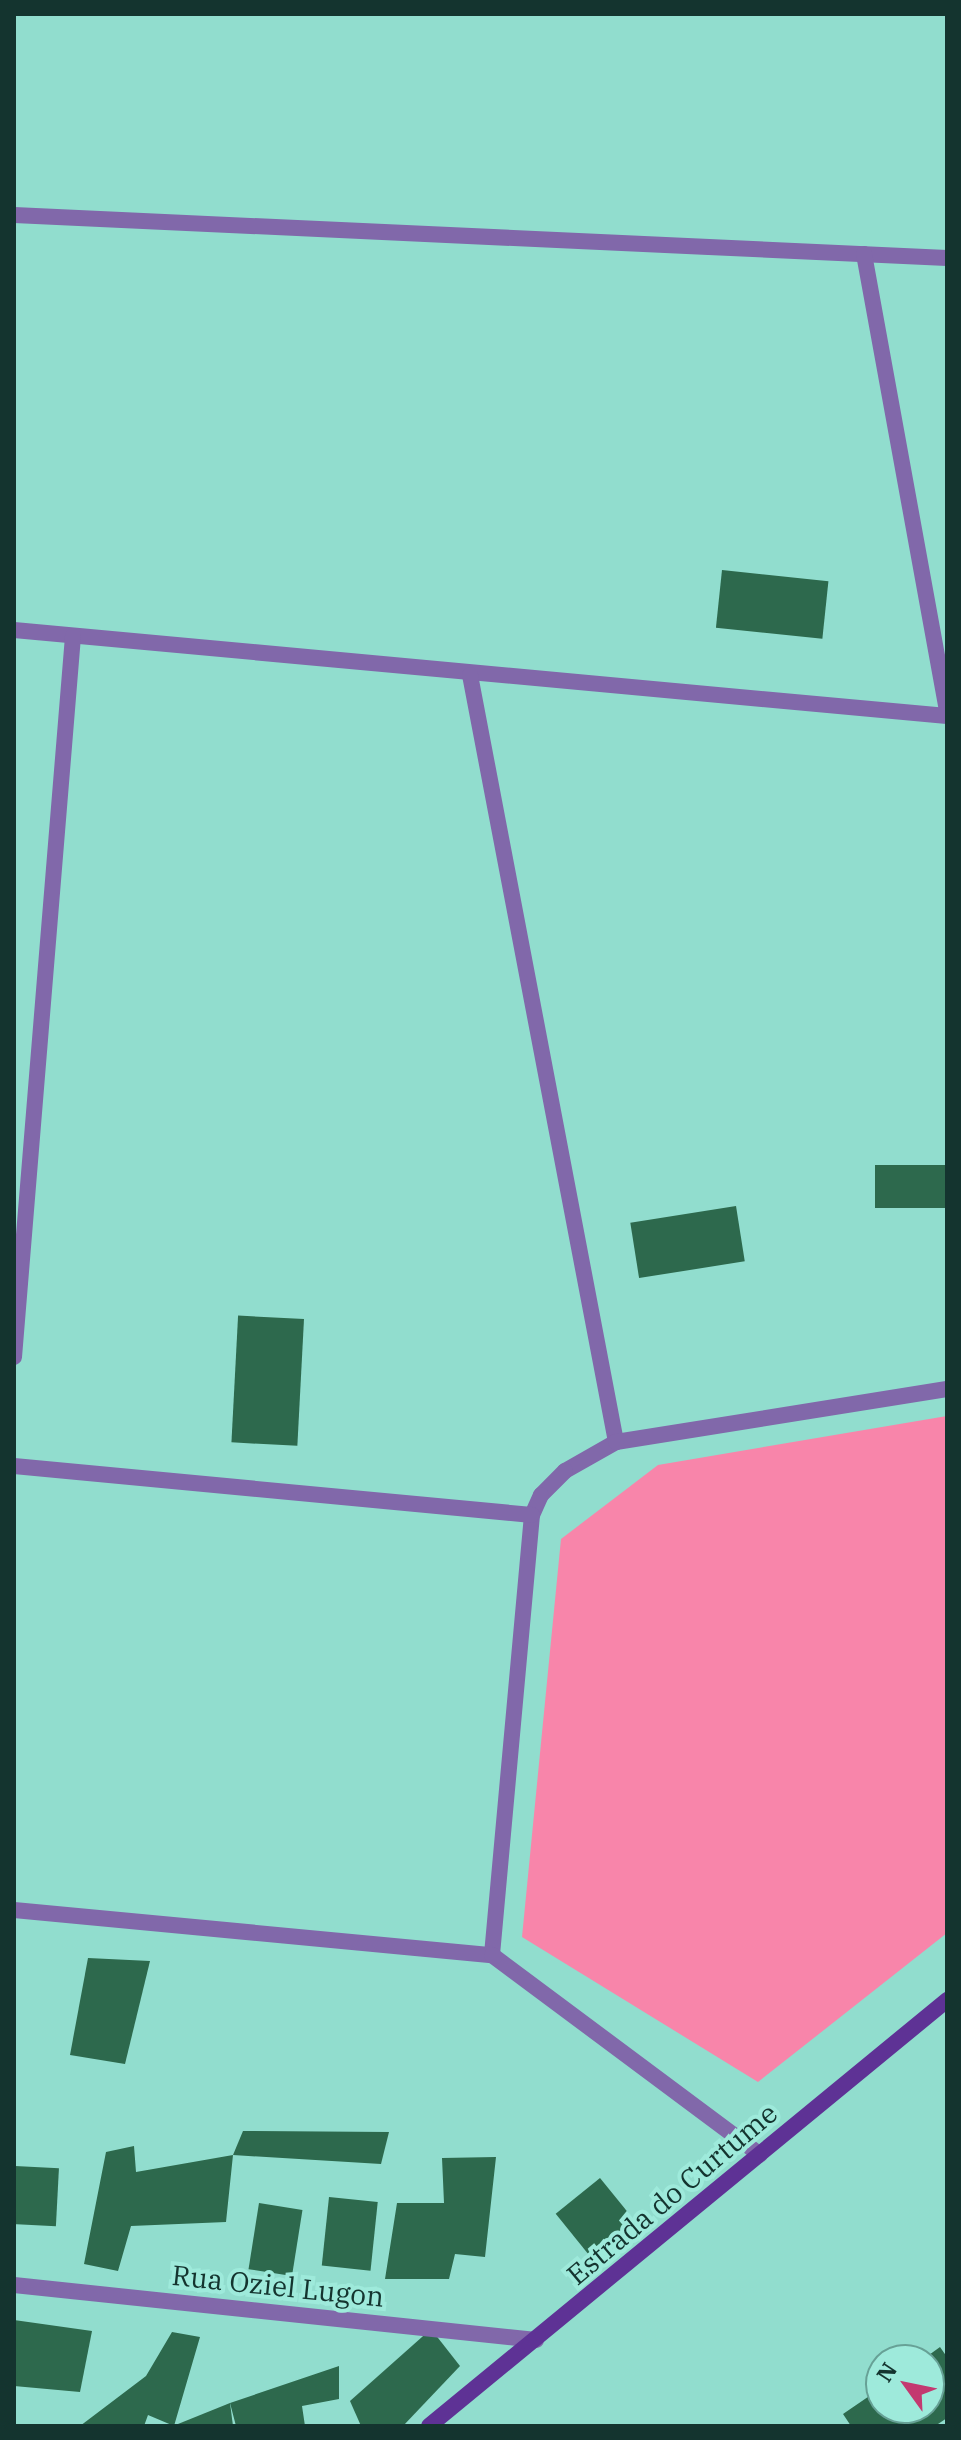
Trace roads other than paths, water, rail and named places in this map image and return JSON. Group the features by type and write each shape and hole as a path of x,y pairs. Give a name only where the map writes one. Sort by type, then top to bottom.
{"street":[{"path":"14,215 947,258"},
{"path":"14,630 470,675 947,714 864,254"},
{"path":"14,1357 73,636"},
{"path":"470,675 616,1442"},
{"path":"492,1955 532,1515 541,1495 565,1471 616,1442 947,1389"},
{"path":"14,1466 532,1515"},
{"path":"14,1910 492,1955 760,2155"},
{"name":"Estrada do Curtume","path":"429,2426 947,2000"},
{"name":"Rua Oziel Lugon","path":"14,2285 536,2340"}]}
